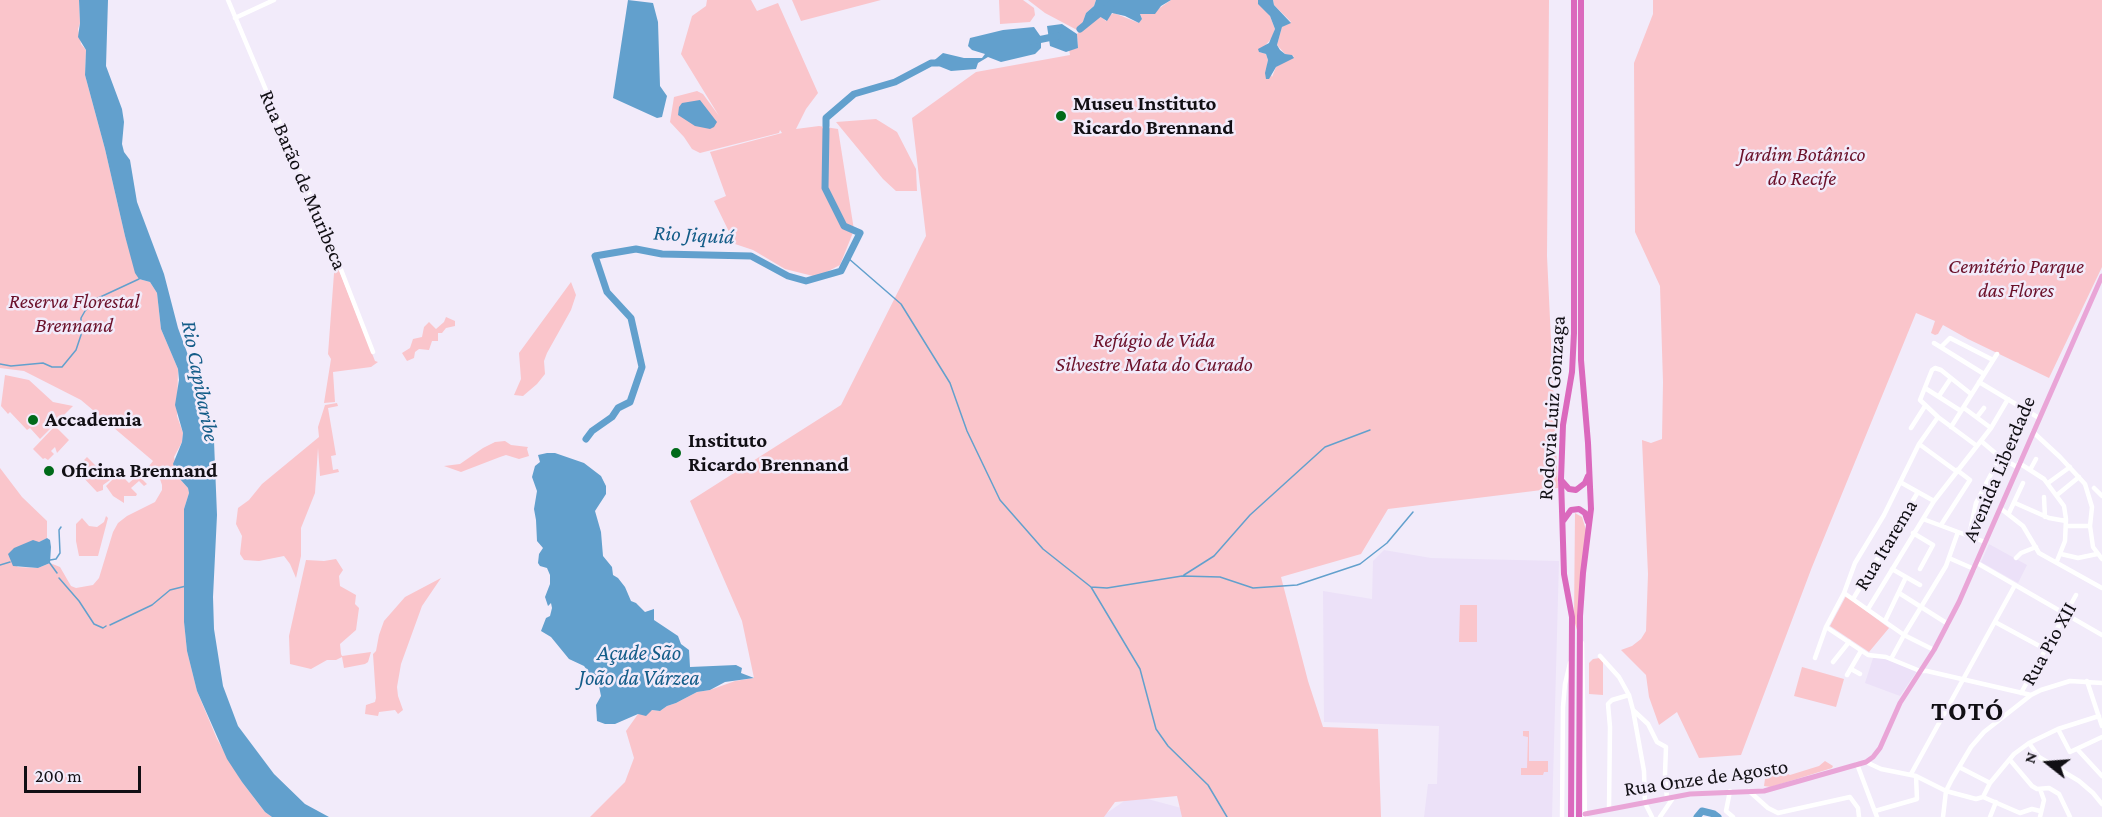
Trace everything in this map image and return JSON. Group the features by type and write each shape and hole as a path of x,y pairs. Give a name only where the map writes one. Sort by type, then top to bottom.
{"highway":[{"name":"Rodovia Luiz Gonzaga","path":"1571,817 1572,617 1564,574 1561,479 1563,425 1572,372 1575,333 1574,0"},
{"name":"Rodovia Luiz Gonzaga","path":"1581,0 1581,360 1591,509 1580,616 1583,816"},
{"path":"1561,479 1569,489 1576,490 1585,483 1589,473"},
{"path":"1562,525 1566,514 1571,510 1579,509 1585,513 1589,528"}],"main road":[{"name":"Avenida Liberdade","path":"1920,671 1948,624 1975,566 2102,276"},
{"path":"1866,762 1880,748 1900,703 1920,671"},
{"name":"Rua Onze de Agosto","path":"1583,816 1609,809 1700,793 1764,791 1866,762"}],"street":[{"name":"Rua Barão de Muribeca","path":"228,0 333,249 373,352"},
{"path":"231,8 234,4 233,0"},
{"path":"235,18 274,0"},
{"path":"1941,347 1947,339 1953,338 1993,360"},
{"path":"1934,343 1984,374"},
{"path":"1951,427 1997,354"},
{"path":"1971,394 1937,368 1933,369 1920,400 1938,417 1977,446"},
{"path":"1939,396 1951,378"},
{"path":"1979,382 2039,418"},
{"path":"1925,388 1977,417 1991,428"},
{"path":"1868,609 1934,501 1991,428 2008,399"},
{"path":"1911,428 1925,406"},
{"path":"1977,417 1984,408"},
{"path":"1815,658 1826,627 1844,593 1856,563 1884,515 1919,444 1938,417"},
{"path":"2033,432 2085,484 2092,507 2090,526 2093,547 2102,559"},
{"path":"1981,441 2000,457 2030,470 2048,483 2064,506 2066,524 2061,554 2057,561"},
{"path":"1919,444 1970,479 1941,525"},
{"path":"1968,536 1976,503 2000,457"},
{"path":"2030,470 2037,459"},
{"path":"2048,483 2070,467"},
{"path":"2057,495 2079,477"},
{"path":"1900,483 1934,501"},
{"path":"2009,513 2024,483"},
{"path":"2094,488 2102,496"},
{"name":"Rua Itarema","path":"1853,599 1918,492"},
{"path":"2044,497 2045,517"},
{"path":"2027,508 2030,501"},
{"path":"2015,503 2066,524 2090,526"},
{"path":"2000,508 2023,526 2039,552 2046,558 2057,561 2102,588"},
{"path":"1923,519 1985,542"},
{"path":"1891,659 1949,558 1958,532"},
{"path":"1913,533 1933,545 1920,569"},
{"path":"2016,558 2021,552 2036,547"},
{"path":"2061,554 2078,558 2097,554"},
{"path":"1949,558 1975,566 2015,585 2102,635"},
{"path":"1892,569 1920,585"},
{"path":"1885,621 1906,577"},
{"path":"1875,811 1917,799 1914,775 1963,678 2015,585"},
{"path":"1844,593 1904,635 1934,650"},
{"path":"1899,594 1948,624"},
{"name":"Rua Pio XII","path":"2021,693 2076,595"},
{"path":"1995,622 2045,649"},
{"path":"1826,627 1870,656 1882,656 1920,671 1927,670 2031,695"},
{"path":"1833,662 1849,642"},
{"path":"1847,675 1861,651"},
{"path":"1562,817 1560,766 1564,694 1572,655"},
{"path":"1600,657 1619,677 1629,696 1644,771 1645,803 1652,817"},
{"path":"1851,669 1860,674"},
{"path":"1943,817 1946,791 1978,737 2031,695 2050,686 2070,681 2102,684"},
{"path":"2087,681 2102,726"},
{"path":"1609,809 1609,702 1629,696"},
{"path":"1633,710 1648,724 1656,742 1666,747 1665,774 1670,798 1660,817"},
{"path":"1983,797 1990,783 2029,743 2058,729 2099,716"},
{"path":"2058,729 2070,752 2102,737"},
{"path":"2029,743 2038,757 2079,781 2102,804"},
{"path":"2078,750 2102,776"},
{"path":"2010,760 2032,786 2040,789 2049,788 2059,794 2070,817"},
{"path":"1866,762 1881,769 1914,775 1946,791 1979,799 1983,797 2015,814 2032,809 2040,811"},
{"path":"1857,764 1877,817"},
{"path":"1959,767 1990,783"},
{"path":"1554,777 1562,777"},
{"path":"2040,789 2044,800 2040,817"},
{"path":"1730,791 1726,808 1733,817"},
{"path":"1761,802 1764,791"},
{"path":"1749,792 1771,811 1782,813 1842,797 1850,797 1858,808 1859,817"},
{"path":"1990,817 1996,802"}],"shaded area":[{"path":"1989,544 2027,565 2018,583 1981,562"},
{"path":"1384,550 1431,558 1559,561 1552,817 1424,817 1428,784 1437,784 1439,726 1324,722 1323,591 1372,599 1373,561"},
{"path":"1880,657 1917,671 1900,696 1865,683 1873,658"},
{"path":"1133,795 1185,809 1201,817 1101,817"}],"green space":[{"name":"Reserva Florestal Brennand","path":"0,0 79,0 78,29 81,44 86,50 85,75 125,236 139,279 150,282 157,293 161,329 178,369 177,416 183,433 182,442 174,457 179,478 188,488 189,493 184,509 184,622 187,651 197,691 217,739 242,782 265,812 272,817 0,817 0,468 22,497 47,521 47,538 39,542 17,567 38,568 50,563 60,567 71,586 76,588 93,585 99,578 118,523 155,502 162,490 162,485 159,476 149,466 153,461 81,400 24,371 0,368"},
{"path":"707,0 751,0 757,11 778,3 818,93 806,109 796,129 819,126 838,129 854,230 840,265 817,277 785,269 753,250 735,244 714,201 726,196 710,152 782,133 780,130 779,133 700,153 692,149 670,122 674,97 697,91 703,94 719,116 681,54 692,16 706,6"},
{"path":"792,0 881,0 801,21"},
{"path":"999,0 1023,0 1034,8 1035,15 1030,22 1000,24"},
{"path":"1028,0 1096,0 1077,30 1045,13"},
{"name":"Refúgio de Vida Silvestre Mata do Curado","path":"1171,0 1258,0 1270,16 1275,29 1272,38 1259,52 1266,54 1267,65 1272,77 1276,67 1294,56 1285,54 1277,45 1282,27 1291,22 1274,5 1273,0 1549,0 1547,256 1558,488 1388,509 1361,554 1281,577 1308,681 1323,727 1378,729 1381,817 1182,817 1177,796 1115,802 1104,817 590,817 625,782 634,758 626,731 638,714 652,710 660,711 697,692 754,678 742,621 690,501 841,405 926,236 912,118 976,72 1070,55 1069,50 1078,48 1077,34 1093,17 1099,15 1106,21 1114,13 1139,23 1142,19 1140,14 1151,14"},
{"name":"Jardim Botânico do Recife","path":"1653,0 2102,0 2102,267 2049,378 1943,325 1935,335 1931,333 1935,321 1916,313 1812,567 1741,755 1699,758 1677,712 1659,725 1649,697 1646,675 1621,650 1632,646 1641,639 1646,631 1648,574 1642,440 1651,443 1662,439 1660,286 1635,232 1634,63 1653,14"},
{"path":"876,119 897,132 916,169 917,191 896,191 883,179 836,122"},
{"path":"335,260 375,361 378,362 371,367 333,372 335,402 324,403 331,359 328,354"},
{"path":"571,282 576,295 571,310 547,353 544,361 545,374 523,396 514,395 521,379 519,353"},
{"path":"446,317 455,321 455,326 438,333 438,341 432,341 429,350 419,349 415,352 414,358 407,361 402,353 410,348 413,339 422,337 424,327 429,322 436,329"},
{"path":"5,375 29,380 53,402 73,406 40,439 30,428 27,430 1,406"},
{"path":"337,403 338,406 328,408 336,455 331,456 333,470 338,469 339,472 320,476 318,448 315,493 301,528 301,556 296,578 284,556 259,561 244,560 240,554 242,536 236,524 238,508 249,500 262,484 319,437 318,427 325,405"},
{"path":"55,426 69,440 57,453 55,447 51,451 54,454 48,460 43,459 33,449"},
{"path":"505,441 511,445 528,447 529,456 519,459 506,455 461,472 444,466 460,464 483,448 495,442"},
{"path":"87,457 110,480 103,485 103,490 97,492 80,474 88,465 84,460"},
{"path":"119,473 129,483 138,475 147,484 144,486 139,481 131,488 137,494 136,496 124,496 124,503 113,496 106,486"},
{"path":"1575,513 1582,517 1586,530 1577,630 1574,620"},
{"path":"106,516 108,518 98,556 79,556 76,524 82,518 89,526 97,527 104,522"},
{"path":"336,559 343,570 339,576 340,586 356,595 355,604 359,608 356,630 340,644 341,654 342,656 371,652 368,662 344,668 342,657 327,660 311,669 290,664 289,636 306,560"},
{"path":"441,578 422,606 401,664 397,687 403,710 398,714 395,710 379,712 378,716 365,714 366,705 375,702 376,698 373,654 376,651 384,621 405,597"},
{"path":"1846,596 1889,628 1869,652 1830,626"},
{"path":"1460,605 1477,605 1477,642 1459,642"},
{"path":"1600,658 1603,661 1603,695 1589,694 1589,663 1593,659"},
{"path":"1802,667 1844,679 1836,707 1794,696"},
{"path":"1523,731 1529,731 1529,761 1548,761 1548,772 1544,772 1543,775 1521,775 1521,768 1527,768 1528,737 1523,736"},
{"path":"1825,761 1833,766 1832,768 1771,787 1764,786 1765,779 1770,776 1784,772 1790,775 1819,766"}],"water":[{"name":"Rio Capibaribe","path":"79,0 108,0 106,66 122,109 124,122 122,144 130,160 137,202 164,274 178,328 192,366 198,416 209,429 214,441 217,515 213,597 214,629 223,686 238,726 274,774 305,804 329,817 272,817 265,812 227,759 197,691 187,651 184,622 184,509 189,493 173,464 182,442 183,433 175,405 179,380 178,369 161,329 157,293 150,282 139,279 135,273 125,236 85,75 86,50 78,37"},
{"path":"628,0 653,3 658,22 660,86 667,96 662,117 657,118 613,98"},
{"path":"1096,0 1171,0 1161,6 1155,14 1140,14 1142,19 1139,23 1112,13 1107,21 1099,16 1093,17 1080,30 1086,13 1094,6"},
{"path":"1258,0 1273,0 1274,5 1291,23 1282,27 1277,45 1285,54 1292,55 1294,58 1276,67 1269,79 1266,79 1265,73 1268,60 1266,54 1259,52 1258,49 1269,43 1275,29 1270,16 1258,4"},
{"path":"1062,24 1077,34 1078,48 1066,52 1050,46 1047,26"},
{"path":"1034,27 1041,37 1041,48 1035,54 1001,62 988,57 978,63 976,69 951,71 931,63 943,53 964,58 982,58 985,54 972,50 968,46 970,38 1003,30"},
{"path":"700,100 717,122 710,129 695,126 678,115 682,103"},
{"name":"Açude São João da Várzea","path":"555,453 584,463 601,476 606,486 606,494 595,511 601,532 603,556 612,567 613,575 625,587 631,601 645,612 654,609 654,620 678,636 681,644 689,650 690,667 736,665 742,668 741,673 754,678 725,682 710,690 697,692 660,711 652,710 646,716 638,714 615,724 597,721 596,705 601,696 599,686 584,666 569,659 551,637 541,631 552,608 551,603 548,606 545,597 550,584 550,575 547,568 538,563 539,554 543,548 537,541 534,509 537,491 532,477 535,466 540,462 538,455"},
{"path":"47,538 50,540 51,547 50,563 38,568 13,566 8,554 14,548 33,540 39,542"}],"waterway":[{"name":"Rio Jiquiá","path":"1080,29 1116,0"},
{"name":"Rio Jiquiá","path":"1033,41 1057,36"},
{"name":"Rio Jiquiá","path":"826,126 826,118 854,94 895,82 931,63 938,63"},
{"name":"Rio Jiquiá","path":"586,439 592,431 612,417 618,408 630,402 642,367 631,318 607,292 595,256 636,249 662,254 751,256 788,276 806,281 841,271 860,233 844,226 825,188 826,129"},
{"path":"848,258 901,304 950,383 967,431 1000,500 1043,549 1091,587 1140,669 1156,729 1168,746 1208,785 1227,817"},
{"path":"0,364 11,366 43,363 52,367 62,367 76,350 81,335 81,318 85,311 96,299 139,279"},
{"path":"1184,575 1214,556 1250,515 1325,447 1370,430"},
{"path":"1091,587 1107,588 1182,576 1220,577 1253,588 1297,585 1360,564 1387,543 1413,512"},
{"path":"50,560 56,559 60,553 59,530 61,527"},
{"path":"0,565 10,562"},
{"path":"49,562 57,573"},
{"path":"59,578 79,601 94,624 103,628 106,626"},
{"path":"110,625 152,605 170,590 186,586"},
{"path":"1697,817 1702,811 1718,817"}],"place":[{"name":"Museu Instituto Ricardo Brennand","path":"1061,116"},
{"name":"Accademia","path":"33,420"},
{"name":"Instituto Ricardo Brennand","path":"676,453"},
{"name":"Oficina Brennand","path":"49,471"}],"district":[{"name":"TOTÓ","path":"1968,712"}],"park label":[{"name":"Cemitério Parque das Flores","path":"2016,279"}]}
